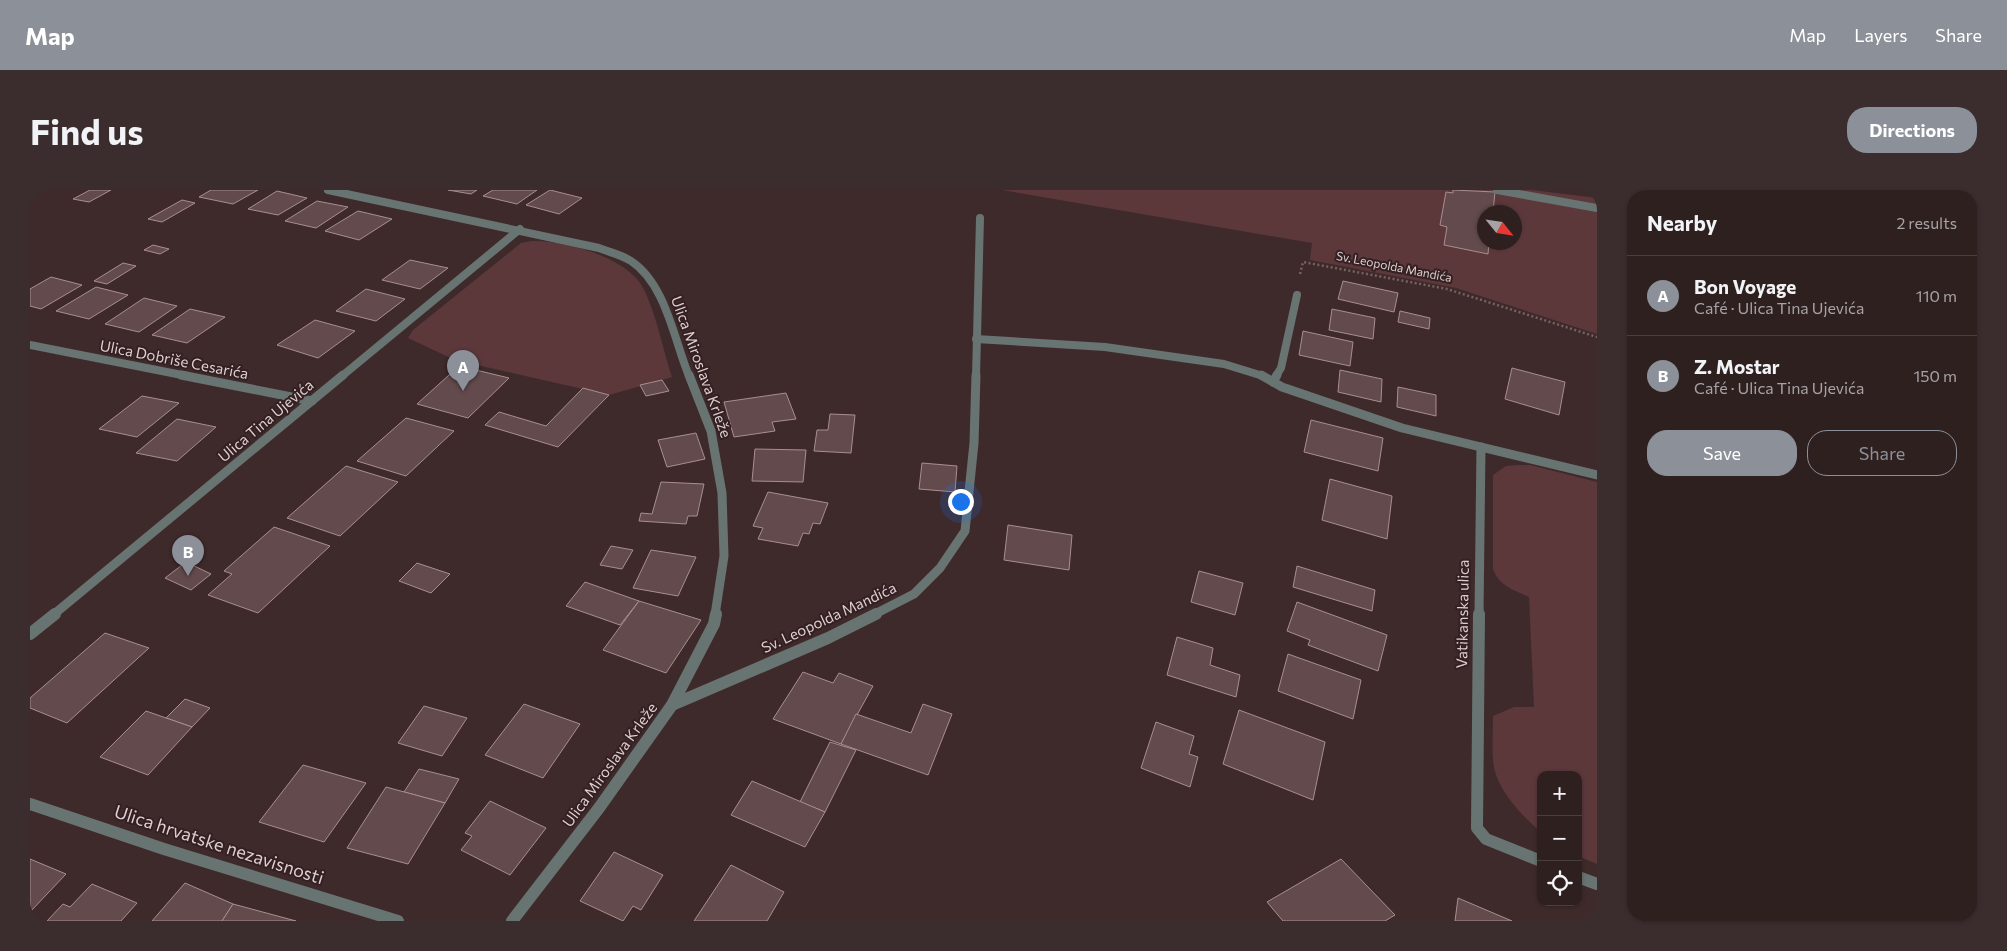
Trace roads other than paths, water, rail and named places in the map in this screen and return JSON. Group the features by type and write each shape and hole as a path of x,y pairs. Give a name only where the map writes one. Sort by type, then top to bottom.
{"street":[{"name":"Ulica Miroslava Krleže","path":"328,190 520,229 599,248 630,261 653,282 667,313 677,346 711,431 722,493 724,547 714,624 672,705 599,808 512,921"},
{"path":"1497,190 1597,208"},
{"name":"Sv. Leopolda Mandića","path":"672,705 828,638 914,594 940,568 964,531 974,443 980,218"},
{"name":"Ulica Tina Ujevića","path":"30,634 520,229"},
{"path":"1273,382 1281,368 1297,295"},
{"path":"976,339 1106,347 1224,364 1259,374 1273,382 1402,428 1597,475"},
{"name":"Ulica Dobriše Cesarića","path":"30,345 312,401"},
{"name":"Vatikanska ulica","path":"1481,447 1477,828 1486,839 1537,859"},
{"name":"Ulica hrvatske nezavisnosti","path":"30,804 164,849 398,921"},
{"path":"1582,878 1597,884"}],"place":[{"name":"Bon Voyage","path":"463,391"},
{"name":"Z. Mostar","path":"188,576"}]}
